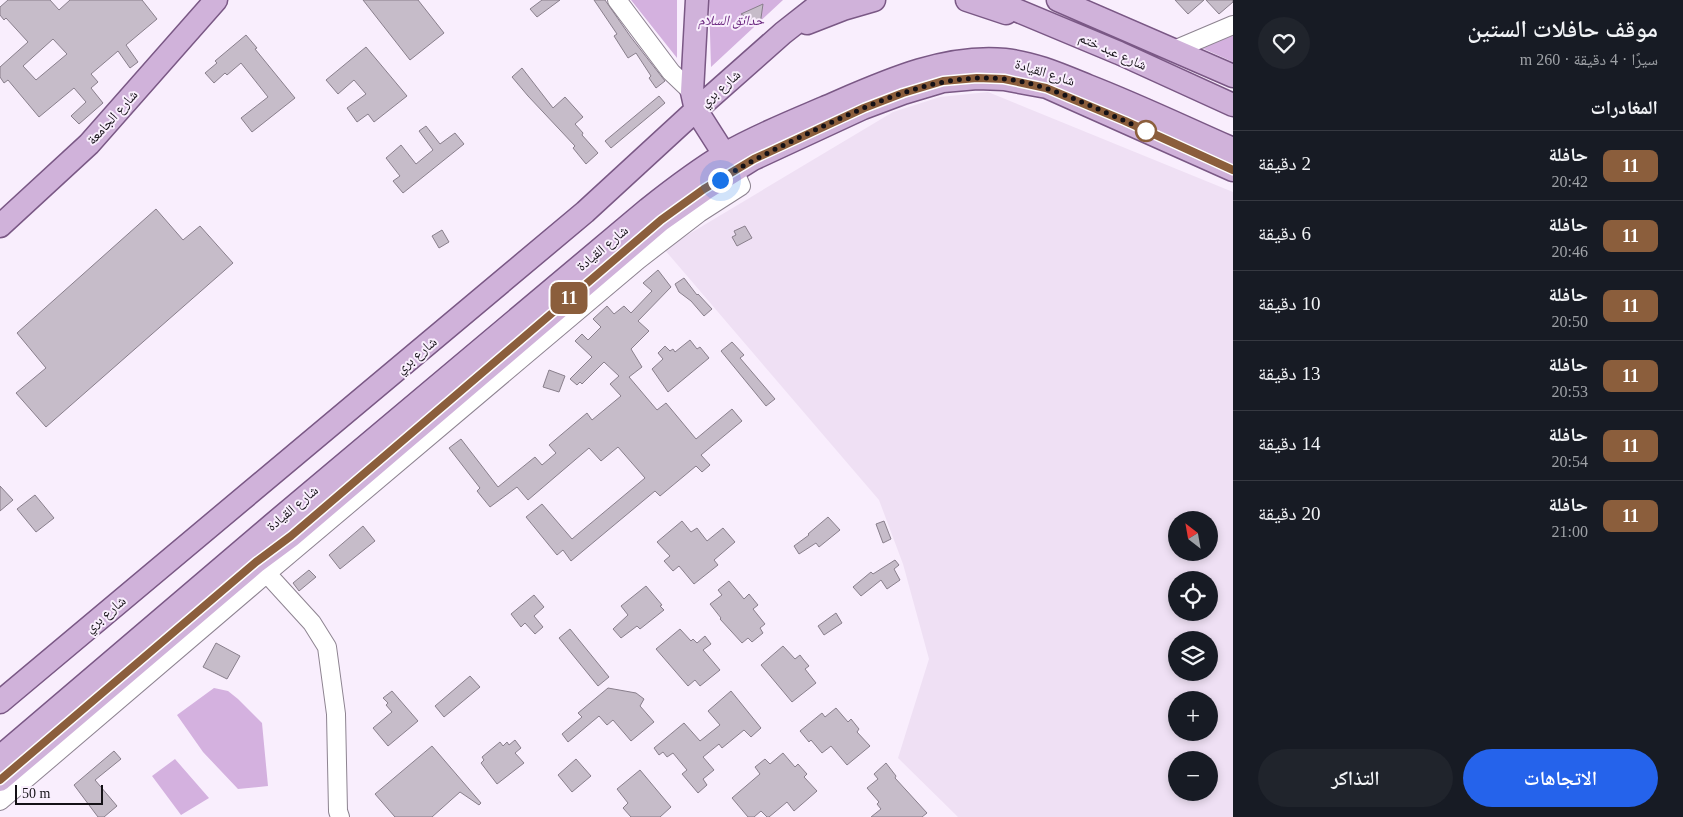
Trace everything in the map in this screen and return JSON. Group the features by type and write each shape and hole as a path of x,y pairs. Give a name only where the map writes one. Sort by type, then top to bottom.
{"main road":[{"name":"شارع الجامعة","path":"0,226 89,144 216,0"},
{"path":"697,0 694,101 733,170"},
{"name":"شارع بري","path":"0,702 578,218 694,101 824,0"},
{"path":"783,33 843,9 874,0"},
{"path":"967,0 1006,14 1028,15"},
{"name":"شارع عبد ختم","path":"992,0 1119,53 1233,105"},
{"name":"شارع عبد ختم","path":"1058,0 1233,76"},
{"name":"شارع القيادة","path":"0,757 59,728 113,662 272,525 648,209 693,175 733,170 795,120 867,90 941,65 974,60 1005,60 1050,71 1131,103 1233,149"},
{"name":"شارع القيادة","path":"0,780 59,728 261,568 291,536 661,220 704,189 754,159 871,105 943,81 977,78 1004,79 1046,88 1125,121 1233,170"}],"street":[{"path":"617,0 694,101"},
{"path":"1174,50 1233,25"},
{"path":"261,568 312,623 327,647 336,714 338,811 340,817"},
{"name":"شارع القيادة","path":"0,801 59,728"}],"shaded area":[{"path":"988,92 1233,192 1233,817 958,817 898,758 929,659 903,564 879,500 664,249 893,112 940,97"}],"green space":[{"name":"حدائق السلام","path":"631,0 677,0 677,58"},
{"name":"حدائق السلام","path":"709,0 783,0 711,67"},
{"path":"1233,29 1233,62 1195,45"},
{"path":"214,688 228,691 262,723 268,786 238,789 203,752 177,715"},
{"path":"175,759 209,798 181,815 152,776"}],"building":[{"path":"8,0 50,0 59,10 70,0 142,0 157,19 126,45 138,62 130,68 118,51 91,74 98,82 91,88 103,103 79,124 71,116 86,102 74,88 39,117 8,80 4,83 0,77 0,67 28,42 6,18 4,20 0,15 0,7","holes":["53,39 67,54 36,80 23,66"]},
{"path":"363,0 418,0 444,33 410,60"},
{"path":"542,0 560,0 537,17 530,9"},
{"path":"594,0 605,0 665,81 656,88 649,78 651,76 636,53 628,58 614,36 617,34"},
{"path":"1175,0 1204,0 1188,14"},
{"path":"1206,0 1233,0 1233,2 1219,14"},
{"path":"763,4 760,25 741,14"},
{"path":"246,35 295,98 252,132 241,118 268,97 249,73 241,63 214,83 205,73 217,63 215,61"},
{"path":"366,47 407,96 374,122 368,114 357,122 347,108 366,94 354,80 338,94 326,80"},
{"path":"522,68 553,108 565,97 583,117 575,124 598,153 586,164 573,148 575,146 512,77"},
{"path":"659,96 665,103 611,148 605,141"},
{"path":"426,126 440,144 455,133 464,144 403,193 393,181 400,176 386,158 401,145 416,164 433,150 419,131"},
{"path":"156,209 183,240 200,226 233,263 46,427 16,393 46,368 17,333"},
{"path":"745,226 752,238 737,246 732,237 736,235 734,231"},
{"path":"442,230 449,242 439,248 432,236"},
{"path":"658,270 671,287 638,321 649,331 631,349 642,367 629,377 657,410 666,403 696,439 732,409 742,421 701,455 710,465 702,472 696,466 660,496 655,491 571,561 563,550 557,555 526,517 542,504 572,539 645,478 618,447 601,461 589,448 528,500 517,487 490,507 477,491 480,488 449,448 461,439 498,487 535,457 542,465 556,453 549,445 587,413 592,420 621,396 610,384 619,376 604,362 582,384 580,382 577,385 570,379 592,357 575,341 582,334 588,340 601,327 593,319 607,306 614,314 624,306 631,313 652,291 643,283"},
{"path":"684,278 697,295 712,309 704,316 691,301 679,292 675,284"},
{"path":"690,340 697,349 700,347 709,358 668,392 652,369 663,359 658,353 665,346 670,351 673,349 675,352"},
{"path":"732,342 744,355 740,358 775,399 766,406 721,351"},
{"path":"549,370 565,376 559,392 543,387"},
{"path":"0,486 13,500 0,511"},
{"path":"35,495 54,518 36,532 17,509"},
{"path":"828,517 840,530 819,547 816,543 799,554 794,546"},
{"path":"682,521 691,532 697,528 707,541 723,528 735,542 714,560 718,565 694,584 679,566 673,571 664,561 670,556 657,542"},
{"path":"884,521 891,539 883,543 876,524"},
{"path":"363,526 375,541 340,569 329,555"},
{"path":"895,560 899,565 894,569 900,580 887,589 881,580 861,596 853,587 871,572 873,574"},
{"path":"309,570 316,577 299,591 293,583"},
{"path":"729,581 744,599 749,594 758,605 753,609 765,624 760,628 763,633 752,642 748,638 742,643 720,619 710,604 722,595 718,590"},
{"path":"646,586 664,610 640,629 637,626 621,638 613,629 628,615 621,606"},
{"path":"534,595 544,607 534,616 543,627 535,634 525,623 521,627 511,614"},
{"path":"836,613 842,623 824,635 818,626"},
{"path":"570,629 609,677 598,686 559,638"},
{"path":"680,629 691,641 693,639 697,643 705,636 711,644 703,650 720,670 700,686 695,680 688,686 656,649"},
{"path":"216,643 240,656 227,679 203,667"},
{"path":"783,646 795,659 800,655 809,666 805,669 816,683 792,702 761,665"},
{"path":"470,676 480,687 444,717 435,706"},
{"path":"608,688 636,693 644,699 640,706 654,722 631,741 613,720 607,725 599,716 568,742 562,734 582,717 578,713"},
{"path":"392,691 418,721 388,746 373,728 392,712 386,705 388,703 383,698"},
{"path":"731,691 761,728 751,737 744,730 722,748 719,744 703,757 714,770 703,779 707,785 698,793 682,774 687,770 673,753 667,757 663,752 659,755 654,748 684,723 700,741 720,725 708,711"},
{"path":"836,708 848,722 851,719 859,729 857,732 870,746 847,765 831,746 822,753 800,731 822,713 825,717"},
{"path":"515,740 521,748 515,753 524,763 497,784 481,763 484,760 482,757 500,742 503,746 507,742 509,745"},
{"path":"432,746 481,803 479,805 460,792 432,817 395,817 375,794"},
{"path":"114,751 121,759 95,780 117,806 104,817 98,817 74,785"},
{"path":"783,753 795,767 798,764 807,774 804,777 817,791 794,811 787,802 769,817 761,811 754,817 748,817 732,798 760,774 755,767 765,759 770,764"},
{"path":"576,759 591,776 572,792 558,775"},
{"path":"886,763 896,776 895,778 927,813 922,817 871,817 881,809 877,804 879,802 867,788 878,779 874,774"},
{"path":"640,770 671,807 660,817 631,817 623,808 628,803 617,789"}],"bus line":[{"name":"11","path":"0,780 256,562 291,536 661,220 704,189 754,159 864,108 903,93 943,81 977,78 1026,82 1046,88 1125,121 1233,170"}],"route":[{"path":"720,180 754,159 864,108 903,93 943,81 977,78 1026,82 1046,88 1146,131"}]}
